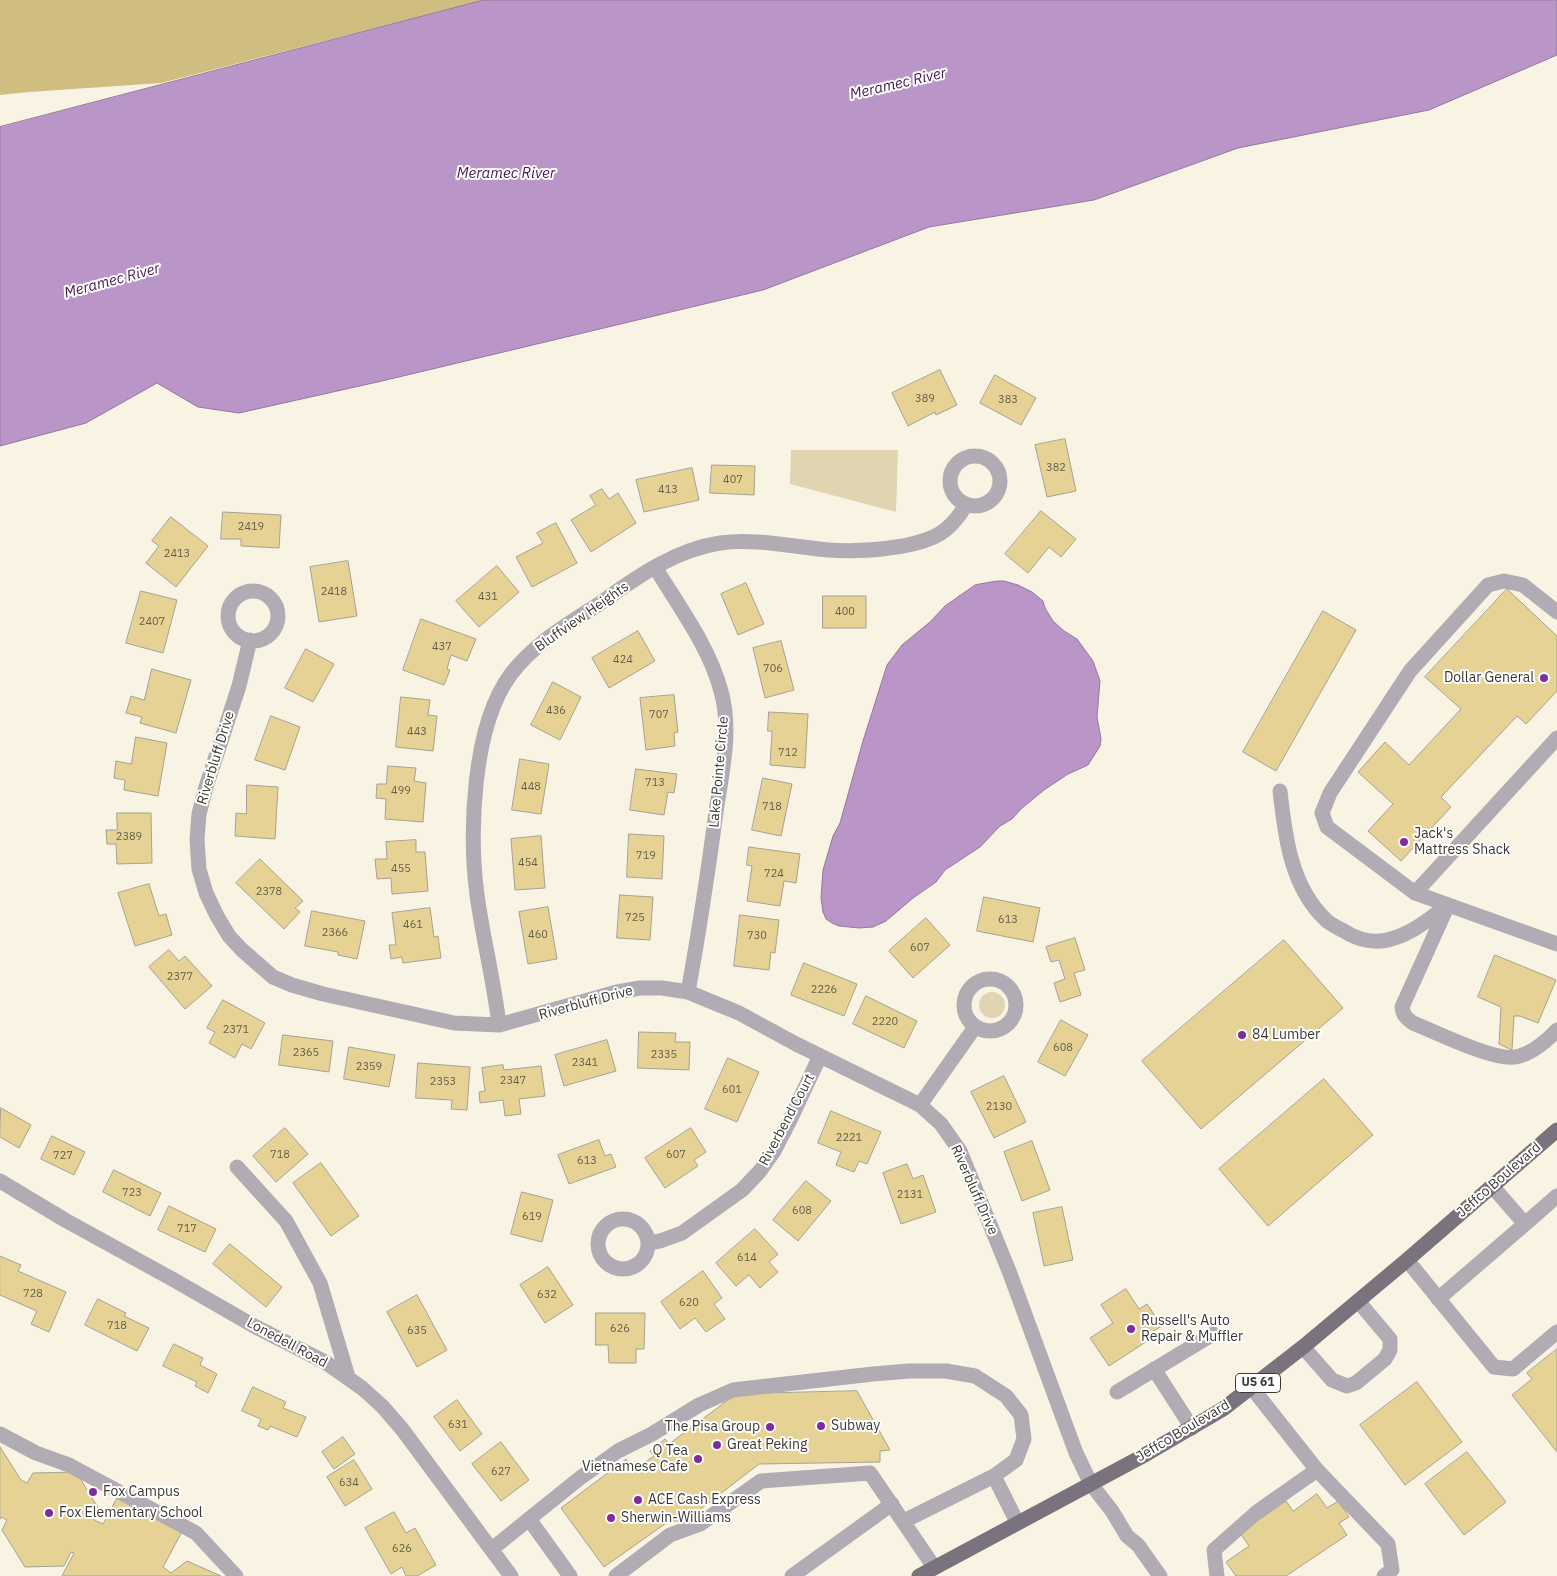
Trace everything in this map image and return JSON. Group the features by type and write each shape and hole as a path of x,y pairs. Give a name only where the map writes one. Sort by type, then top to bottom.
{"main road":[{"name":"Jeffco Boulevard","path":"918,1576 1192,1428 1252,1388 1407,1260 1557,1130"}],"street":[{"name":"Bluffview Heights","path":"499,1025 495,990 477,896 474,852 476,794 479,765 495,701 507,681 530,652 564,627 676,556 719,543 739,542 851,551 883,549 914,543 942,533 957,520 966,505"},
{"name":"Lake Pointe Circle","path":"655,568 706,652 716,674 727,719 707,883 688,992"},
{"path":"1557,612 1523,585 1504,581 1488,585 1410,671 1330,793 1322,813 1327,827 1415,893 1557,944"},
{"name":"Riverbluff Drive","path":"250,640 239,686 206,786 199,814 198,831 199,869 206,893 229,936 255,963 274,977 292,985 323,994 454,1023 499,1025 617,992 640,988 662,988 688,992 739,1013 820,1056 920,1104 941,1124 960,1150 1009,1271 1067,1431 1091,1484 1112,1511 1127,1536 1138,1545 1160,1576"},
{"path":"1415,893 1557,738"},
{"path":"1280,791 1288,850 1295,872 1306,897 1328,922 1349,934 1367,941 1390,940 1413,930 1448,905"},
{"path":"1448,905 1402,1006 1402,1012 1406,1018 1413,1023 1487,1053 1506,1058 1523,1055 1545,1041 1557,1030"},
{"path":"920,1104 975,1027"},
{"name":"Riverbend Court","path":"648,1243 682,1233 742,1190 760,1171 774,1151 820,1056"},
{"path":"238,1167 286,1221 320,1283 348,1377"},
{"name":"Lonedell Road","path":"0,1181 65,1220 254,1326 325,1362 348,1377 375,1398 390,1414 492,1548 511,1576"},
{"path":"1492,1186 1525,1224"},
{"path":"1438,1299 1557,1196"},
{"path":"1407,1260 1494,1367 1514,1369 1557,1332"},
{"path":"1303,1347 1332,1380 1347,1386 1356,1383 1384,1359 1390,1350 1390,1339 1358,1301"},
{"path":"1117,1392 1213,1334"},
{"path":"1154,1369 1192,1428"},
{"path":"492,1548 580,1478 618,1451 652,1434 699,1406 733,1390 909,1371 946,1371 975,1376 1006,1396 1021,1415 1024,1439 1016,1460 994,1476 904,1521"},
{"path":"1252,1388 1317,1470 1388,1544 1392,1570 1384,1576"},
{"path":"0,1434 36,1453 69,1465 196,1533 236,1576"},
{"path":"1217,1576 1214,1550 1257,1512 1317,1470"},
{"path":"616,1576 670,1535 700,1524 761,1481 870,1473 934,1567"},
{"path":"994,1476 1017,1522"},
{"path":"792,1576 892,1504"},
{"path":"529,1519 570,1576"}],"shaded area":[{"path":"0,0 484,0 161,83 0,95"},
{"path":"791,450 898,450 896,512 790,484"},
{"path":"992,992 1001,996 1005,1005 1001,1014 992,1018 983,1014 979,1005 983,996"}],"water":[{"name":"Meramec River","path":"484,0 1557,0 1557,55 1429,110 1238,148 1094,200 929,227 763,290 382,381 239,413 198,407 157,383 86,423 0,446 0,127"},
{"path":"997,581 1018,585 1032,592 1043,601 1053,621 1077,639 1093,661 1100,681 1097,717 1101,739 1100,746 1088,765 1068,774 1044,790 1012,819 1000,826 980,847 945,870 936,882 913,898 886,921 873,927 859,928 839,926 832,923 826,919 823,912 821,898 823,870 833,836 840,823 887,665 902,645 930,622 945,606 975,585"}],"building":[{"path":"940,370 957,405 936,415 935,412 908,426 892,393"},
{"path":"995,375 1036,398 1021,425 980,403"},
{"path":"1065,439 1076,491 1047,497 1035,445"},
{"path":"712,465 755,466 754,495 710,493"},
{"path":"692,468 699,500 644,512 636,480"},
{"path":"602,489 609,499 618,493 636,523 591,552 571,520 596,505 590,496"},
{"path":"1041,511 1076,539 1061,557 1049,547 1028,573 1005,554"},
{"path":"223,512 281,515 279,548 241,546 241,539 221,539"},
{"path":"171,517 208,546 176,587 146,563 159,546 152,541"},
{"path":"556,523 577,563 532,587 516,557 543,543 537,533"},
{"path":"348,561 357,616 319,622 310,567"},
{"path":"497,566 519,592 479,627 456,601"},
{"path":"746,583 764,624 738,635 721,594"},
{"path":"1507,589 1557,636 1557,691 1526,724 1517,716 1441,797 1451,807 1401,861 1368,831 1393,804 1358,772 1385,742 1409,765 1461,709 1425,677"},
{"path":"141,591 177,600 163,653 126,643"},
{"path":"823,596 866,596 866,628 823,628"},
{"path":"1323,611 1356,630 1276,771 1243,752"},
{"path":"421,619 476,639 467,661 451,655 447,669 450,670 444,685 403,670"},
{"path":"638,631 655,661 609,688 592,658"},
{"path":"781,641 794,690 765,698 753,648"},
{"path":"306,649 334,664 313,702 285,688"},
{"path":"152,669 191,680 176,733 140,723 142,717 126,713 131,696 144,700"},
{"path":"553,682 581,697 560,740 531,725"},
{"path":"674,695 678,732 674,733 675,746 646,750 640,698"},
{"path":"401,697 430,700 428,715 437,716 433,751 396,747"},
{"path":"769,712 808,714 805,768 770,765 772,731 768,731"},
{"path":"271,716 300,727 285,770 255,760"},
{"path":"136,737 167,743 158,796 124,790 125,780 114,778 116,761 131,764"},
{"path":"520,759 549,764 541,814 512,810"},
{"path":"388,766 416,768 414,781 426,783 423,822 385,819 386,799 376,798 377,784 386,784"},
{"path":"636,769 677,774 674,793 668,792 664,815 630,810"},
{"path":"763,778 792,784 781,836 752,830"},
{"path":"247,785 278,787 275,839 235,836 236,813 246,814"},
{"path":"117,813 151,813 152,863 117,864 116,844 107,844 106,830 117,830"},
{"path":"629,834 664,836 662,879 627,877"},
{"path":"541,836 545,888 515,890 511,839"},
{"path":"416,840 416,852 425,852 428,891 392,894 391,878 377,879 375,859 387,859 386,842"},
{"path":"749,847 800,854 796,883 784,881 780,906 747,901 752,866 747,865"},
{"path":"260,859 303,901 295,908 300,912 284,929 236,883"},
{"path":"149,884 159,916 166,914 172,935 135,946 118,893"},
{"path":"620,895 653,897 650,940 617,938"},
{"path":"984,897 1040,908 1033,942 977,931"},
{"path":"548,907 557,959 528,964 519,912"},
{"path":"430,908 434,937 438,936 441,958 403,963 402,957 391,959 389,945 396,945 392,913"},
{"path":"312,911 365,921 357,959 338,955 338,952 305,946"},
{"path":"740,915 779,920 775,953 771,952 769,970 734,966"},
{"path":"926,918 950,945 913,978 889,951"},
{"path":"1075,938 1085,970 1074,973 1081,995 1060,1002 1054,983 1065,979 1059,960 1051,962 1046,947"},
{"name":"84 Lumber","path":"1284,940 1343,1008 1201,1129 1142,1061"},
{"path":"169,950 179,961 185,956 212,986 185,1009 149,967"},
{"path":"1495,955 1556,980 1538,1023 1520,1016 1514,1016 1512,1050 1499,1044 1501,1007 1478,997"},
{"path":"804,963 857,984 844,1016 791,995"},
{"path":"866,996 917,1021 904,1048 853,1024"},
{"path":"223,1000 265,1023 251,1049 242,1044 235,1058 209,1043 215,1032 207,1028"},
{"path":"1061,1020 1088,1035 1065,1076 1038,1062"},
{"path":"639,1032 676,1033 675,1042 690,1042 689,1070 638,1068"},
{"path":"283,1035 333,1041 329,1072 279,1065"},
{"path":"607,1040 616,1071 564,1086 555,1055"},
{"path":"349,1047 395,1055 389,1087 344,1079"},
{"path":"728,1058 759,1072 737,1122 705,1109"},
{"path":"418,1063 470,1067 467,1110 451,1109 452,1100 416,1098"},
{"path":"503,1065 504,1070 541,1066 545,1096 519,1099 521,1114 505,1116 503,1100 480,1103 479,1092 485,1091 482,1068"},
{"path":"1004,1076 1026,1122 994,1138 971,1092"},
{"path":"1324,1079 1373,1135 1268,1226 1219,1169"},
{"path":"1,1108 31,1125 19,1148 0,1137"},
{"path":"831,1111 881,1132 867,1164 859,1161 854,1172 836,1165 841,1152 818,1143"},
{"path":"285,1128 308,1154 276,1182 253,1156"},
{"path":"691,1128 706,1152 694,1160 698,1166 665,1188 645,1158"},
{"path":"52,1136 85,1152 74,1175 41,1159"},
{"path":"599,1140 605,1156 611,1154 616,1167 569,1184 558,1155"},
{"path":"1032,1141 1050,1190 1022,1201 1004,1152"},
{"path":"321,1163 359,1216 331,1236 293,1183"},
{"path":"907,1164 913,1179 923,1175 936,1212 901,1224 883,1173"},
{"path":"114,1170 161,1193 150,1216 103,1192"},
{"path":"806,1181 831,1201 798,1241 773,1220"},
{"path":"522,1192 553,1200 542,1242 511,1234"},
{"path":"169,1206 216,1229 205,1252 158,1230"},
{"path":"1062,1207 1073,1260 1044,1266 1033,1213"},
{"path":"755,1229 778,1254 769,1262 778,1272 760,1288 749,1275 736,1286 716,1263"},
{"path":"230,1244 282,1287 266,1307 213,1264"},
{"path":"0,1256 21,1265 18,1271 66,1292 49,1332 31,1324 37,1311 0,1295"},
{"path":"548,1267 573,1305 545,1323 520,1285"},
{"path":"703,1271 722,1298 714,1304 725,1319 706,1332 695,1318 680,1329 661,1302"},
{"name":"Russell's Auto Repair & Muffler","path":"1126,1289 1139,1309 1147,1304 1162,1326 1152,1332 1155,1336 1109,1366 1090,1338 1113,1323 1101,1305"},
{"path":"417,1295 447,1350 417,1367 387,1312"},
{"path":"98,1299 126,1313 124,1316 149,1328 137,1351 85,1325"},
{"path":"596,1313 645,1313 644,1349 636,1349 636,1363 609,1363 608,1345 596,1345"},
{"path":"174,1344 203,1358 200,1365 217,1374 208,1393 195,1386 197,1382 163,1366"},
{"path":"1557,1349 1557,1452 1512,1395 1532,1379 1527,1373"},
{"path":"1417,1382 1462,1442 1405,1485 1360,1425"},
{"path":"253,1387 286,1402 283,1408 306,1417 297,1437 270,1426 268,1430 258,1426 261,1419 242,1411"},
{"path":"857,1391 890,1450 880,1451 880,1462 759,1464 685,1521 669,1521 604,1567 561,1508 626,1459 634,1470 654,1456 650,1451 665,1439 669,1444 736,1394"},
{"path":"457,1400 482,1434 460,1451 434,1417"},
{"path":"343,1437 355,1454 334,1469 322,1452"},
{"path":"501,1442 529,1480 501,1501 472,1464"},
{"name":"Fox Elementary School","path":"0,1447 21,1480 27,1483 33,1473 76,1472 99,1509 94,1520 103,1524 117,1498 183,1530 163,1567 171,1573 187,1561 221,1576 62,1576 74,1553 71,1552 64,1566 25,1567 2,1530 7,1520 1,1517 0,1519"},
{"path":"1467,1452 1506,1502 1464,1535 1425,1484"},
{"path":"354,1460 372,1489 345,1506 327,1477"},
{"path":"1317,1494 1327,1508 1338,1501 1349,1517 1339,1523 1347,1535 1286,1576 1236,1576 1226,1562 1249,1546 1240,1533 1286,1501 1293,1511"},
{"path":"394,1512 406,1533 415,1528 436,1565 417,1576 406,1576 402,1567 391,1574 365,1528"}],"place":[{"name":"Dollar General","path":"1544,678"},
{"name":"Jack's Mattress Shack","path":"1404,842"},
{"name":"84 Lumber","path":"1242,1035"},
{"name":"Russell's Auto Repair & Muffler","path":"1131,1329"},
{"name":"Subway","path":"821,1426"},
{"name":"The Pisa Group","path":"770,1427"},
{"name":"Great Peking","path":"717,1445"},
{"name":"Q Tea Vietnamese Cafe","path":"698,1459"},
{"name":"Fox Campus","path":"93,1492"},
{"name":"ACE Cash Express","path":"638,1500"},
{"name":"Fox Elementary School","path":"49,1513"},
{"name":"Sherwin-Williams","path":"611,1518"}]}
